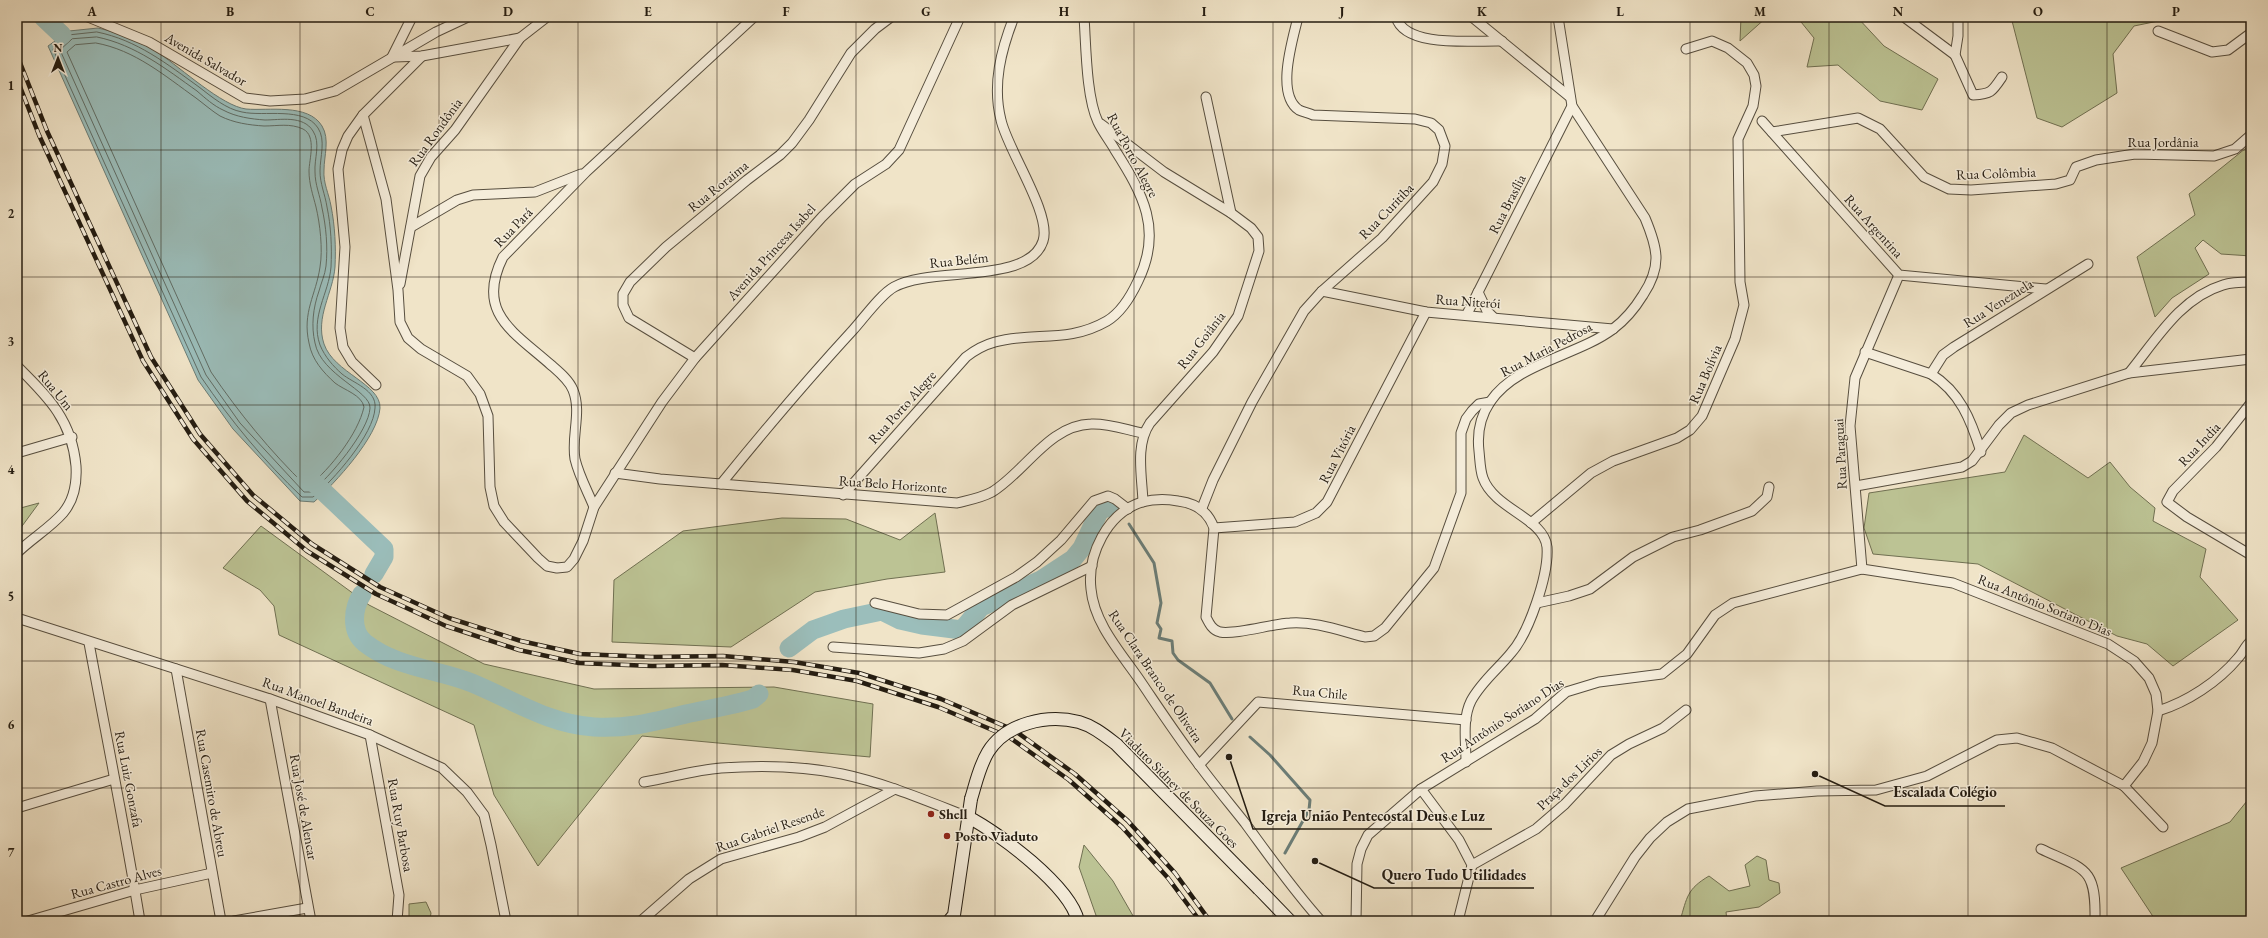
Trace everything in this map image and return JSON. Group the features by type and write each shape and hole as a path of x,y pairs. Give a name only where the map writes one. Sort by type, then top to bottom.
{"main road":[{"name":"Viaduto Sidney de Souza Goes","path":"949,921 954,915 971,799 979,771 989,751 1015,728 1031,721 1055,719 1079,722 1099,731 1116,744 1290,921"},
{"path":"968,817 1001,836 1041,870 1073,907 1078,921"}],"street":[{"name":"Avenida Salvador","path":"88,17 149,42 245,98 270,101 305,99 335,92 392,57 422,56 520,38"},
{"path":"392,57 412,17"},
{"path":"392,57 436,32 468,17"},
{"name":"Rua Rondônia","path":"398,290 420,176 431,157 454,130 520,38 547,17"},
{"name":"Rua Pará","path":"594,507 575,459 576,407 572,389 561,374 505,324 496,308 492,294 494,275 502,258 586,172 754,17"},
{"name":"Rua Roraima","path":"695,358 629,318 623,305 624,294 630,282 666,247 747,180 780,155 792,143 809,120 851,53 875,29 891,17"},
{"name":"Avenida Princesa Isabel","path":"594,507 662,402 695,358 822,217 855,184 886,164 899,150 960,17"},
{"name":"Rua Belém","path":"721,484 798,390 894,287 918,278 1004,269 1035,256 1044,240 1043,222 1001,122 997,97 998,70 1004,42 1014,17"},
{"name":"Rua Porto Alegre","path":"843,495 966,357 980,347 995,342 1012,339 1062,337 1086,330 1108,321 1128,301 1142,274 1150,249 1150,229 1145,205 1132,178 1097,121 1089,83 1084,17"},
{"name":"Rua Curitiba","path":"1202,508 1213,480 1270,368 1304,311 1322,291 1382,238 1433,182 1442,164 1445,146 1439,130 1431,123 1415,119 1314,115 1298,109 1289,97 1287,80 1290,53 1298,17"},
{"path":"1396,17 1398,23 1404,30 1415,36 1432,40 1502,41"},
{"name":"Rua Maria Pedrosa","path":"1466,762 1466,720 1471,702 1482,684 1522,639 1537,603 1547,548 1545,537 1531,523 1504,506 1493,494 1483,479 1477,435 1490,402 1505,385 1545,362 1580,348 1613,329 1634,309 1651,283 1658,258 1645,218 1571,102 1502,41 1472,17"},
{"path":"1558,17 1571,102"},
{"path":"1904,17 1955,55 1973,95 1988,95 1994,90 2002,77"},
{"path":"1955,55 1958,36 1958,17"},
{"path":"2158,31 2212,52 2220,52 2234,46 2251,34"},
{"name":"Rua Bolívia","path":"1531,523 1591,473 1613,461 1677,438 1690,430 1702,416 1735,339 1744,305 1740,282 1738,139 1756,97 1754,75 1747,62 1737,53 1712,41 1686,49"},
{"path":"376,385 352,362 343,347 340,328 345,247 338,168 342,150 348,136 363,115 422,56"},
{"path":"1206,96 1232,213"},
{"name":"Rua Brasília","path":"1467,314 1571,102"},
{"name":"Rua Rondônia","path":"363,115 386,199 398,290 400,322 408,338 421,349 466,376 480,394 488,416 490,487 494,506 504,522 538,558 547,566 557,568 567,566 574,559 583,541 594,507"},
{"name":"Rua Colômbia","path":"1772,132 1858,118 1880,129 1924,178 1949,189 1971,190 2056,184"},
{"name":"Rua Goiânia","path":"1097,121 1164,172 1232,213 1251,228 1258,237 1259,251 1238,316 1213,352 1150,423 1143,433"},
{"name":"Rua Argentina","path":"1762,121 1899,275 2046,289"},
{"name":"Rua Jordânia","path":"2056,184 2070,180 2076,167 2096,160 2135,154 2214,156 2235,149 2251,135"},
{"path":"411,227 457,200 473,195 535,192 554,187 586,172"},
{"name":"Rua Venezuela","path":"1931,374 1943,355 1954,347 2088,264"},
{"name":"Rua Paraguai","path":"1862,569 1850,426 1855,378 1899,275"},
{"path":"2128,373 2172,318 2186,304 2223,285 2251,282"},
{"name":"Rua Niterói","path":"1322,291 1426,312 1467,314 1613,329"},
{"path":"1478,292 1487,311 1493,317"},
{"name":"Rua Vitória","path":"1214,528 1295,522 1316,513 1327,502 1426,312"},
{"path":"1865,352 1931,374 1950,390 1964,407 1973,425 1980,452"},
{"path":"1856,486 1962,467 1972,461 1999,425 2011,414 2035,402 2128,373 2251,359"},
{"name":"Rua Um","path":"17,366 45,394 58,410 72,437 77,478 72,498 63,513 17,553"},
{"path":"1202,508 1210,517 1214,528 1206,602 1206,617 1210,626 1219,632 1230,632 1291,622 1308,624 1365,637 1374,636 1386,628 1398,616 1434,568 1461,493 1461,433 1466,419 1472,411 1479,404 1490,402"},
{"name":"Rua India","path":"2251,403 2216,447 2173,491 2167,502 2187,517 2251,555"},
{"name":"Rua Belo Horizonte","path":"615,473 660,479 843,495 957,503 977,499 992,492 1013,476 1056,436 1075,426 1092,424 1143,433"},
{"path":"1143,433 1141,444 1143,502"},
{"path":"17,453 72,437"},
{"path":"1537,603 1569,596 1590,589 1633,557 1673,537 1700,530 1752,511 1768,497 1769,487"},
{"path":"875,603 918,614 947,615 1016,577 1037,562 1061,540 1094,501 1108,496 1115,499 1128,509"},
{"name":"Rua Clara Branco de Oliveira","path":"1202,508 1183,501 1164,499 1143,502 1128,509 1109,525 1095,551 1092,566 1091,589 1097,612 1110,636 1199,765 1293,890 1321,921"},
{"path":"833,647 919,653 944,649 963,641 1012,606 1092,566"},
{"name":"Rua Antônio Soriano Dias","path":"1356,921 1357,864 1360,849 1368,835 1420,789 1466,762 1481,750 1536,719 1566,692 1598,682 1662,674 1687,654 1715,615 1733,603 1862,569 1953,583 2108,644 2134,661 2149,678 2156,694 2158,711 2152,743 2143,762 2124,786"},
{"name":"Rua Manoel Bandeira","path":"17,618 270,698 370,735 442,768 467,792 484,815 492,845 506,921"},
{"path":"2158,711 2186,699 2220,676 2238,658 2251,641"},
{"name":"Rua Luiz Gonzafa","path":"89,642 114,779 123,816 140,921"},
{"name":"Rua Casemiro de Abreu","path":"176,669 221,921"},
{"name":"Rua José de Alencar","path":"270,698 311,921"},
{"name":"Rua Chile","path":"1199,765 1258,702 1466,720"},
{"name":"Praça dos Lirios","path":"1472,865 1536,829 1565,804 1611,755 1629,744 1663,728 1686,710"},
{"name":"Rua Ruy Barbosa","path":"370,735 399,895 397,921"},
{"path":"1595,921 1635,857 1650,838 1667,822 1688,809 1756,796 1817,791 1876,790 1927,776 1997,740 2016,738 2052,748 2124,786 2163,827"},
{"path":"644,782 719,768 804,768 842,774 895,788 968,817"},
{"path":"17,808 114,779"},
{"name":"Rua Gabriel Resende","path":"641,921 689,879 721,859 799,837 825,827 895,788"},
{"path":"1420,789 1459,840 1472,865 1458,921"},
{"path":"2041,849 2083,870 2090,878 2094,891 2095,921"},
{"name":"Rua Castro Alves","path":"28,921 135,890 212,873"},
{"path":"234,921 308,908"}],"green space":[{"path":"1741,17 1767,17 1740,41"},
{"path":"1797,17 1857,17 1884,46 1938,79 1922,110 1880,101 1838,65 1807,67 1814,38"},
{"path":"2011,17 2197,17 2173,18 2134,26 2113,54 2117,93 2062,127 2037,118"},
{"path":"2251,144 2251,256 2221,254 2203,240 2195,248 2209,274 2172,298 2155,317 2137,257 2195,215 2189,194"},
{"path":"2024,435 2088,478 2110,462 2130,487 2155,508 2153,521 2206,549 2200,577 2238,620 2173,666 2147,644 2117,636 1978,564 1873,554 1864,528 1869,493 2005,472"},
{"path":"39,503 17,533 17,509"},
{"path":"935,513 945,572 887,579 815,592 731,647 612,642 614,580 683,531 782,518 846,519 900,540"},
{"path":"261,526 369,605 484,664 594,689 774,687 873,704 870,757 642,736 538,866 494,795 474,725 279,635 274,606 260,590 223,568"},
{"path":"2251,796 2251,921 2156,921 2121,868 2230,822"},
{"path":"1084,845 1113,881 1136,921 1098,921 1079,867"},
{"path":"1757,856 1766,860 1769,880 1779,883 1780,893 1759,907 1726,912 1727,921 1680,921 1689,894 1696,885 1709,876 1729,891 1750,886 1745,865"},
{"path":"426,902 431,913 430,919 409,918 409,904"}],"water":[{"path":"98,28 122,35 146,45 169,60 202,86 225,101 236,106 246,109 298,111 316,119 322,126 326,136 324,165 325,184 331,206 335,236 334,277 323,315 322,324 324,344 329,354 337,363 373,392 378,400 380,408 372,432 364,445 344,472 314,502 300,501 233,429 198,380 48,46 69,31"}],"waterway":[{"path":"43,17 62,35"},
{"path":"306,475 384,549 384,557 374,574"},
{"path":"789,648 813,630 844,619 882,611 900,620 922,625 962,630 981,607 1041,580 1073,559 1082,548 1099,512 1104,508 1115,508"},
{"path":"1129,524 1154,563 1161,603 1157,623 1161,629 1159,638 1172,641 1173,653 1178,660 1210,683 1232,719"},
{"path":"362,594 355,612 355,626 360,638 377,651 404,663 459,678 546,716 562,721 594,727 629,726 735,704 753,699 759,694"},
{"path":"1250,737 1270,755 1310,800 1309,810 1285,853"}],"railway":[{"path":"17,55 47,131 151,357 200,434 253,495 312,544 380,587 449,618 521,641 580,654 651,657 723,656 794,662 859,673 941,699 1014,730 1075,774 1128,821 1175,873 1210,921"},
{"path":"17,79 39,135 143,361 193,439 247,501 307,551 376,594 446,626 519,650 579,663 652,666 722,665 793,670 857,681 938,707 1009,737 1069,780 1122,827 1168,878 1200,921"}],"place":[{"name":"Igreja União Pentecostal Deus e Luz","path":"1229,757"},
{"name":"Escalada Colégio","path":"1815,774"},
{"name":"Shell","path":"931,814"},
{"name":"Posto Viaduto","path":"947,836"},
{"name":"Quero Tudo Utilidades","path":"1315,861"}]}
